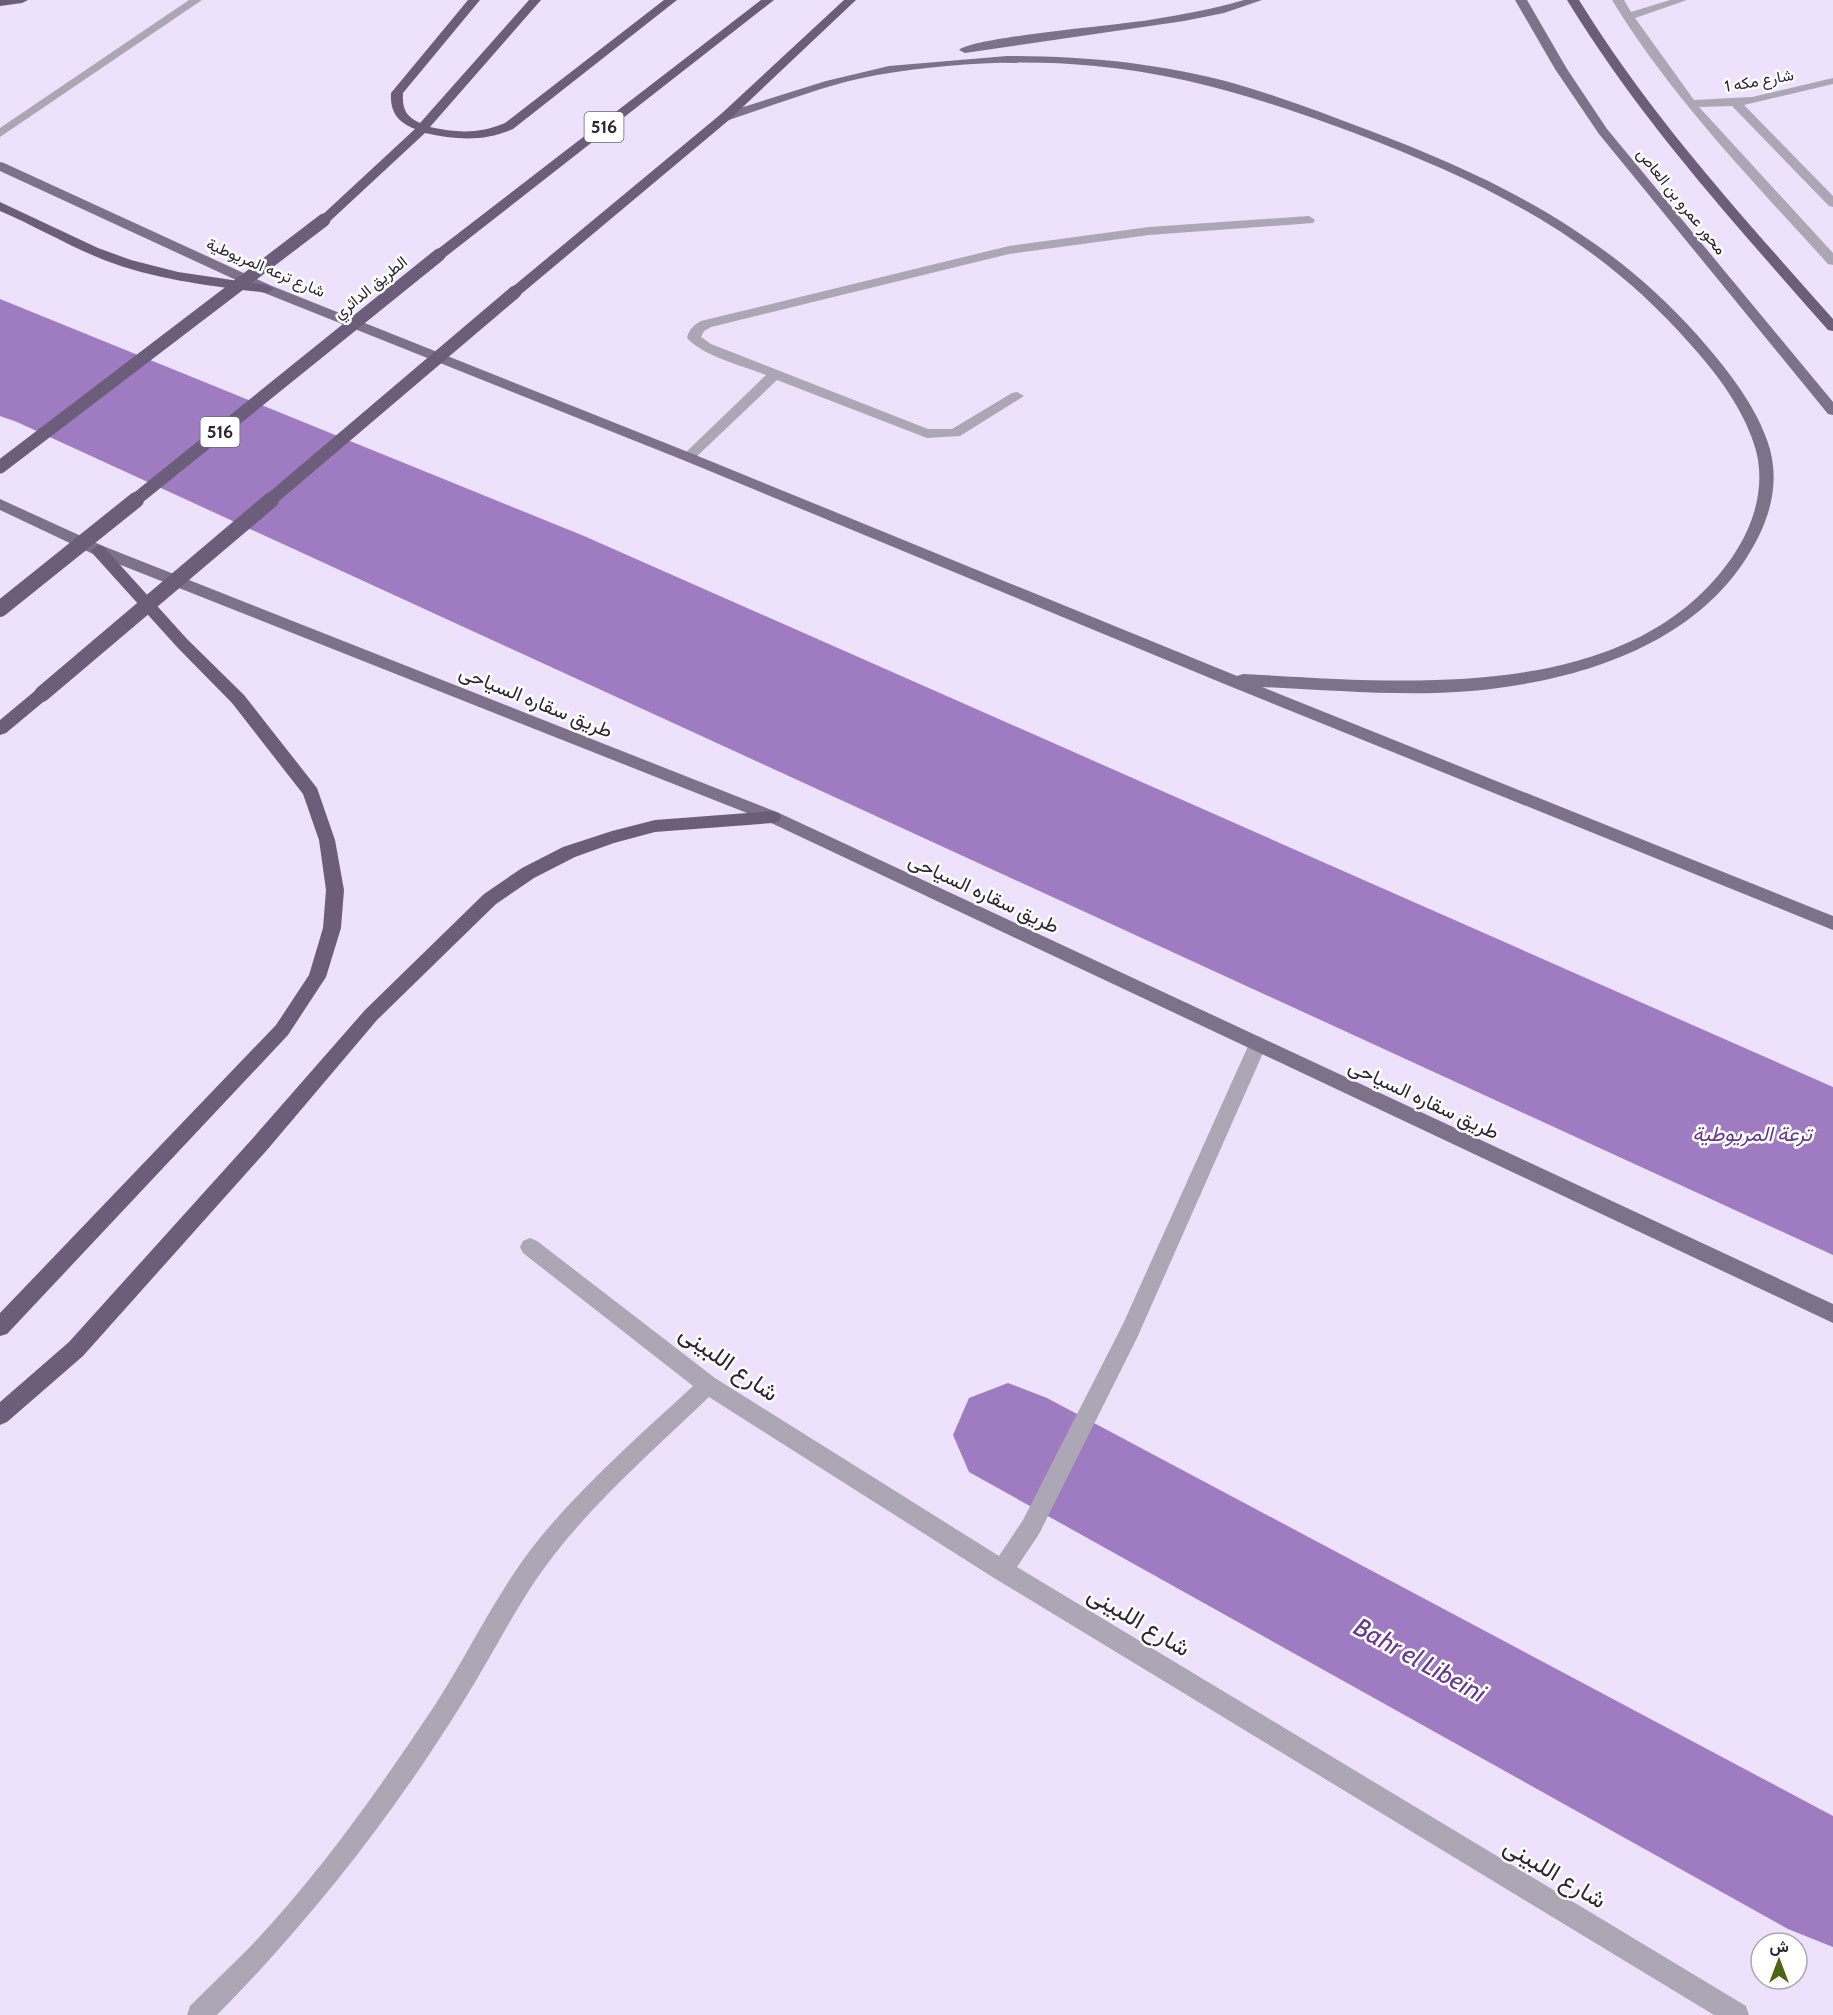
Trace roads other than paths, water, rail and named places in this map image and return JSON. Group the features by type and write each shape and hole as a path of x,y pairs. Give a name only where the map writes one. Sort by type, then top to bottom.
{"highway":[{"path":"0,3 22,0"},
{"path":"474,0 398,93 395,101 401,117 422,129 481,135 509,126 671,0"},
{"path":"0,467 324,220 422,129 536,0"},
{"name":"الطريق الدائري","path":"0,609 439,255 768,0"},
{"path":"0,729 725,117 850,0"},
{"path":"1573,0 1617,72 1648,113 1833,327"},
{"path":"0,206 126,264 267,289"},
{"path":"0,1327 282,1030 317,977 332,928 334,890 327,840 311,792 238,699 182,643 99,550"},
{"path":"0,1415 76,1349 260,1144 371,1015 490,899 528,873 569,852 612,837 655,826 773,817"}],"main road":[{"path":"725,117 830,82 968,49 1160,22 1211,13 1256,0"},
{"name":"محور عمرو بن العاص","path":"1521,0 1561,69 1604,131 1833,411"},
{"path":"878,72 937,63 1017,57 1113,63 1223,84 1275,100 1418,153 1454,168 1529,206 1579,237 1617,265 1675,318 1712,360 1737,396 1758,433 1767,476 1760,518 1740,560 1708,597 1664,630 1608,656 1544,675 1472,685 1397,686 1228,679"},
{"name":"شارع ترعه المريوطية","path":"0,166 267,289 688,457"},
{"path":"688,457 1228,679 1833,923"},
{"path":"0,504 99,550"},
{"name":"طريق سقاره السياحى","path":"99,550 773,817 1833,1314"}],"street":[{"path":"0,133 196,0"},
{"path":"1618,0 1666,74 1690,104 1833,261"},
{"path":"1628,17 1681,0"},
{"name":"شارع مكه 1","path":"1690,104 1769,98 1833,81"},
{"path":"1735,102 1833,203"},
{"path":"1017,396 955,433 927,434 699,344 694,338 695,332 700,326 709,323 1009,250 1149,231 1309,220"},
{"path":"688,457 775,375"},
{"path":"1002,1570 1031,1527 1130,1331 1258,1044"},
{"name":"شارع اللبينى","path":"530,1248 708,1385 1002,1570 1737,2015"},
{"path":"199,2015 258,1956 326,1876 400,1778 456,1693 504,1609 545,1549 584,1502 708,1385"}],"water":[{"name":"ترعة المريوطية","path":"0,299 584,536 1833,1087 1833,1255 0,416"}],"waterway":[{"name":"Bahr el Libeini","path":"1008,1435 1833,1884"}]}
